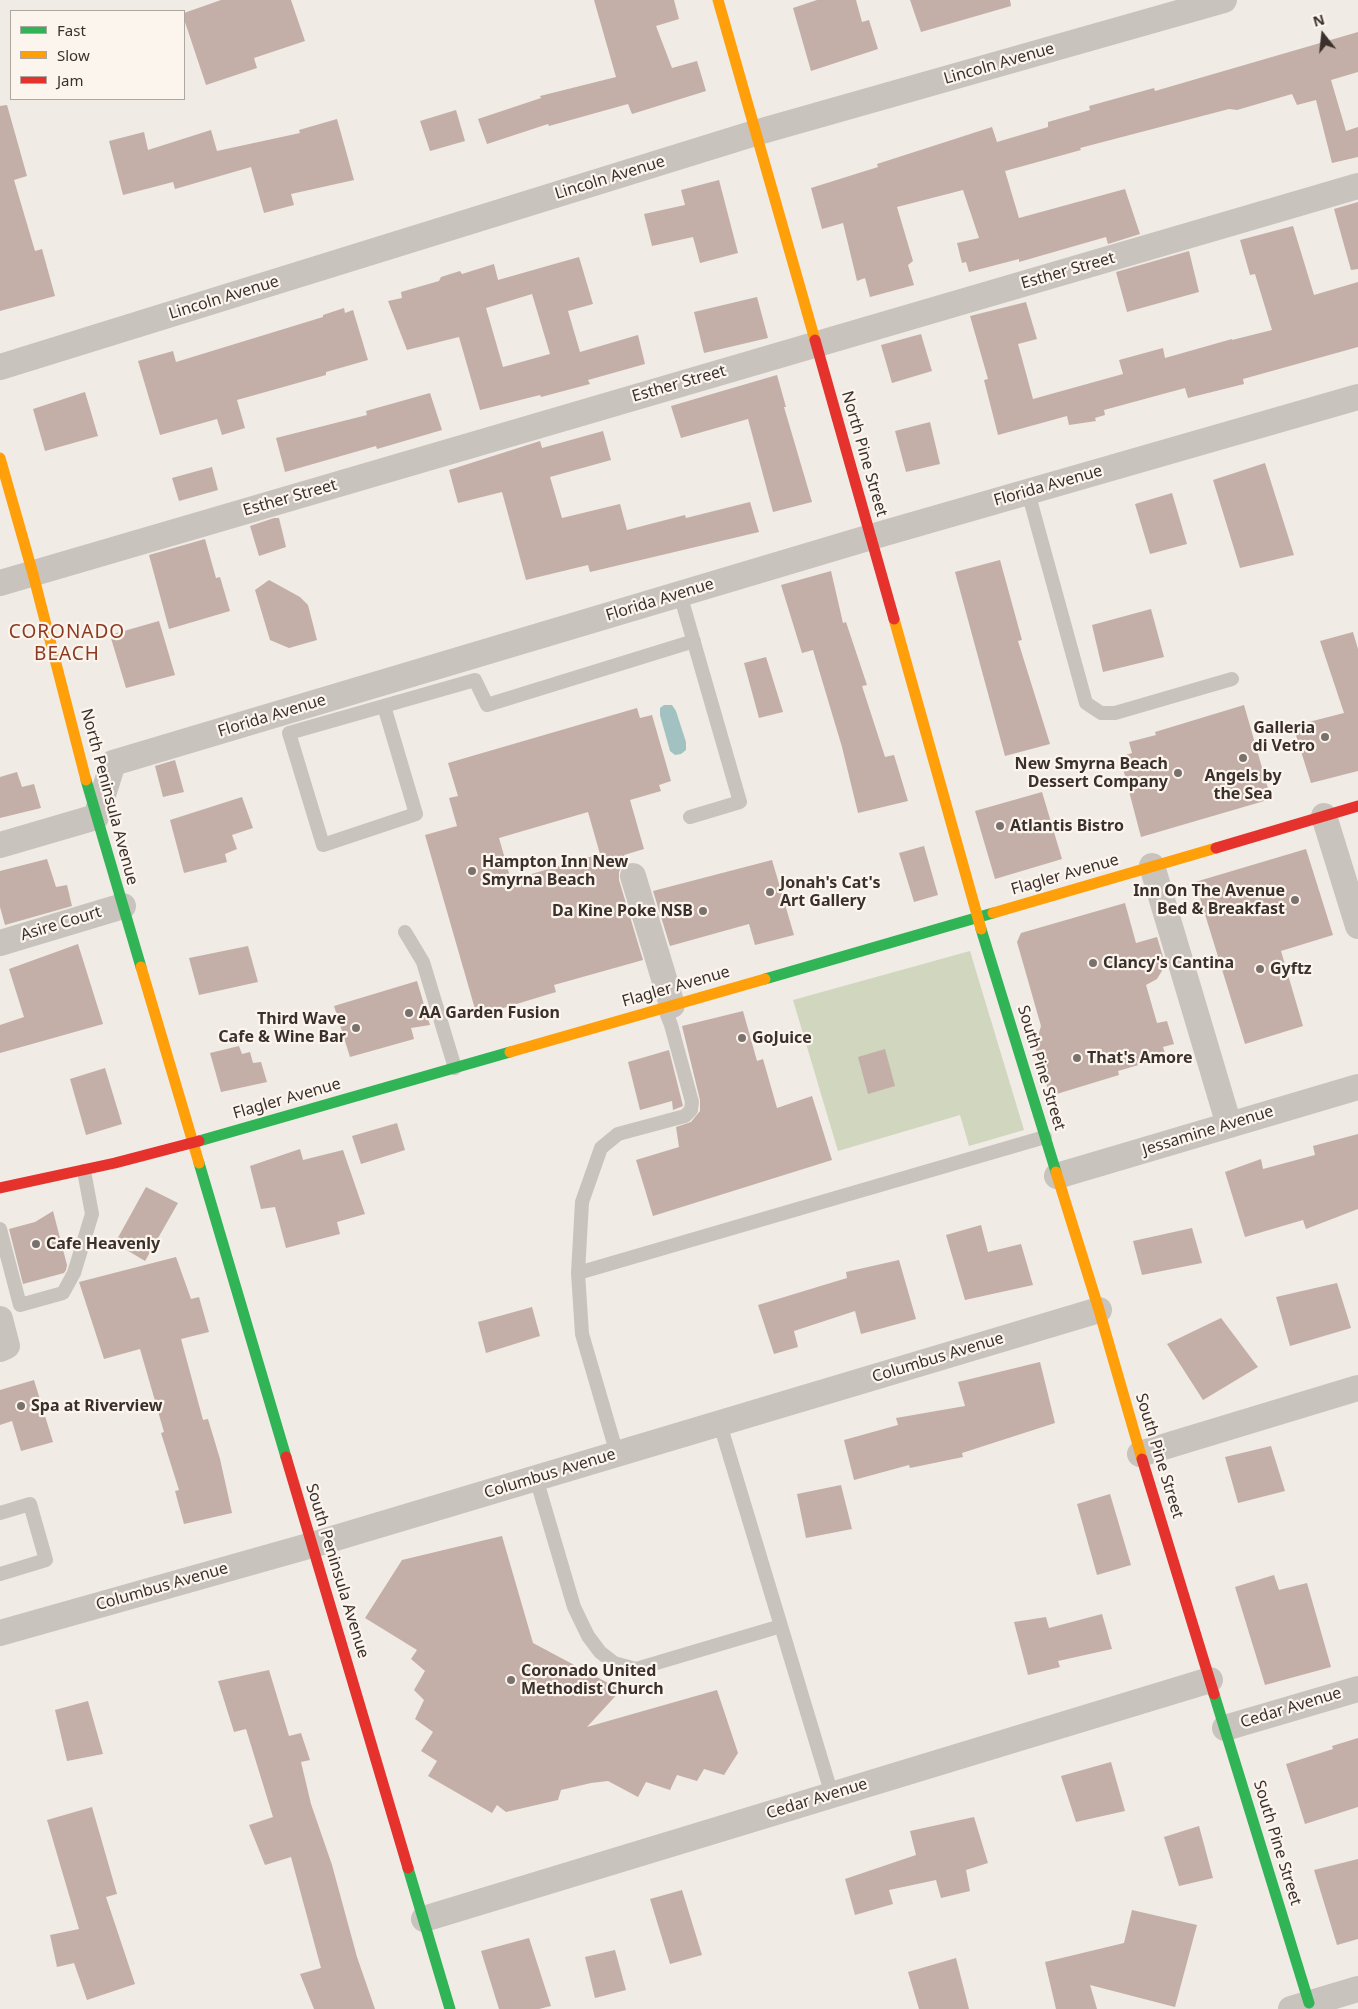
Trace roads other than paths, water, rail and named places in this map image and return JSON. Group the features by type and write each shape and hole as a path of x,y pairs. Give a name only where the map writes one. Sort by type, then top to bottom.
{"street":[{"name":"North Pine Street","path":"718,0 978,917"},
{"name":"Lincoln Avenue","path":"0,367 755,133 1224,0"},
{"name":"Esther Street","path":"0,583 1358,186"},
{"name":"Florida Avenue","path":"96,817 113,763 871,537 1358,397"},
{"name":"North Peninsula Avenue","path":"0,458 33,574 96,817 192,1143"},
{"name":"Flagler Avenue","path":"0,1188 84,1170 192,1143 1358,806"},
{"path":"1324,816 1358,926"},
{"path":"0,845 96,817"},
{"path":"1152,866 1229,1125"},
{"path":"633,876 668,1006"},
{"name":"Asire Court","path":"0,943 122,906"},
{"name":"South Pine Street","path":"978,917 1210,1680 1300,2006"},
{"name":"Jessamine Avenue","path":"1057,1176 1358,1087"},
{"name":"South Peninsula Avenue","path":"192,1143 450,2009"},
{"name":"Columbus Avenue","path":"0,1633 312,1545 1099,1310"},
{"path":"0,1319 7,1346 0,1349"},
{"path":"1140,1454 1358,1388"},
{"name":"Cedar Avenue","path":"424,1918 1210,1680"},
{"name":"Cedar Avenue","path":"1224,1728 1358,1689"},
{"path":"1300,2006 1358,1989"}],"lane":[{"path":"1028,492 1086,703 1101,713 1115,713 1232,679"},
{"path":"680,594 740,802 690,817"},
{"path":"384,706 416,814 323,845 289,733 475,680 487,705 694,642"},
{"path":"405,932 424,962 455,1068"},
{"path":"617,1454 582,1334 578,1273 582,1202 601,1148 618,1134 685,1116 691,1110 692,1102 668,1006"},
{"path":"578,1273 1045,1137"},
{"path":"0,1230 20,1305 63,1293 74,1273 92,1214 84,1170"},
{"path":"720,1424 832,1795"},
{"path":"536,1478 574,1607 588,1636 600,1652 614,1663 636,1669 780,1626"},
{"path":"0,1513 30,1504 46,1560 0,1574"}],"water":[{"path":"664,705 672,705 676,711 686,742 686,750 681,754 675,755 670,751 660,715 660,708"}],"place":[{"name":"Galleria di Vetro","path":"1325,737"},
{"name":"Angels by the Sea","path":"1243,758"},
{"name":"New Smyrna Beach Dessert Company","path":"1178,773"},
{"name":"Atlantis Bistro","path":"1000,826"},
{"name":"Hampton Inn New Smyrna Beach","path":"472,871"},
{"name":"Jonah's Cat's Art Gallery","path":"770,892"},
{"name":"Inn On The Avenue Bed & Breakfast","path":"1295,900"},
{"name":"Da Kine Poke NSB","path":"703,911"},
{"name":"Clancy's Cantina","path":"1093,963"},
{"name":"Gyftz","path":"1260,969"},
{"name":"AA Garden Fusion","path":"409,1013"},
{"name":"Third Wave Cafe & Wine Bar","path":"356,1028"},
{"name":"GoJuice","path":"742,1038"},
{"name":"That's Amore","path":"1077,1058"},
{"name":"Cafe Heavenly","path":"36,1244"},
{"name":"Spa at Riverview","path":"21,1406"},
{"name":"Coronado United Methodist Church","path":"511,1680"}],"district":[{"name":"CORONADO BEACH","path":"67,644"}]}
